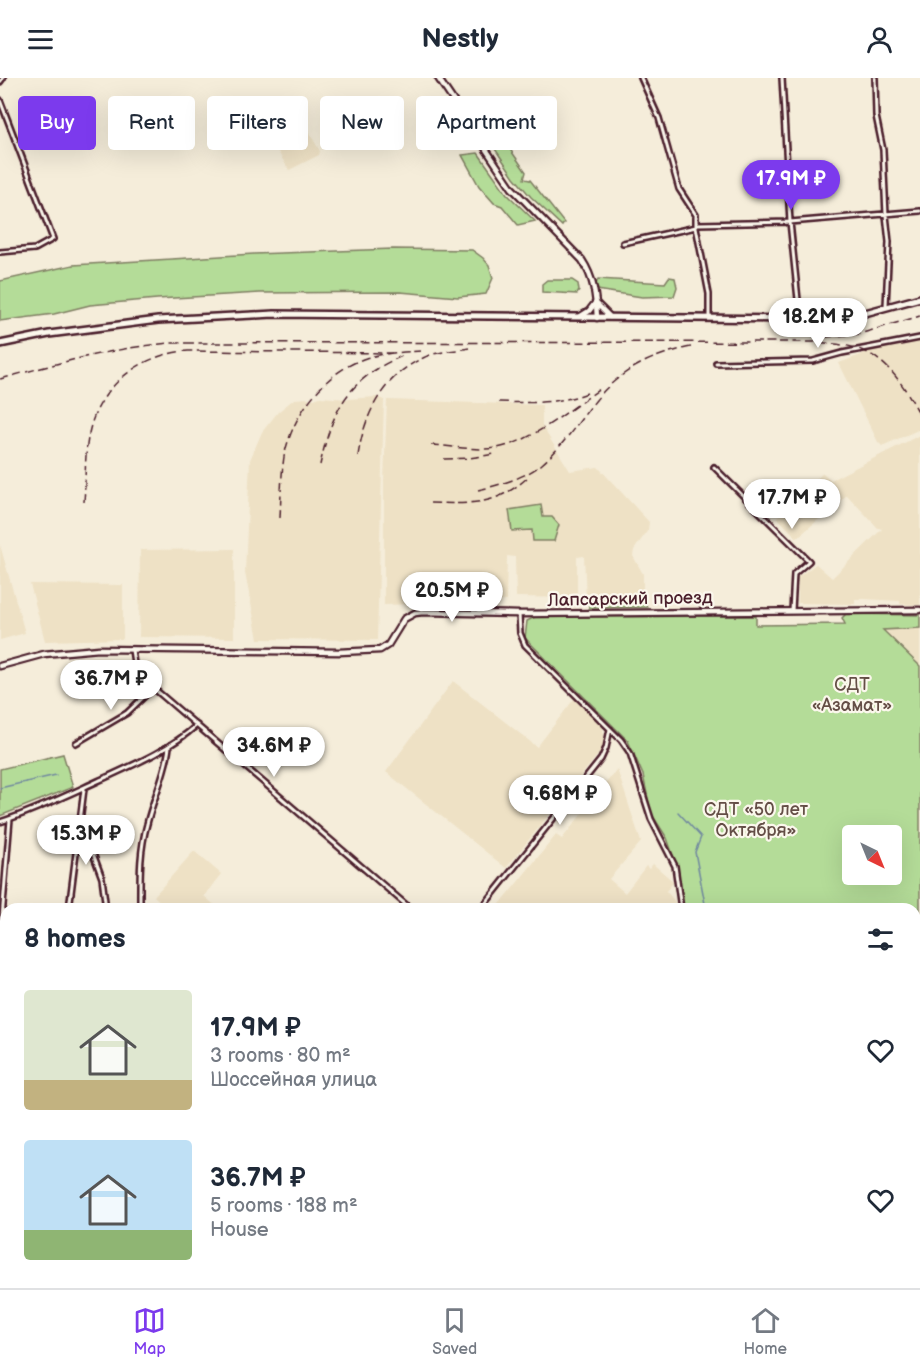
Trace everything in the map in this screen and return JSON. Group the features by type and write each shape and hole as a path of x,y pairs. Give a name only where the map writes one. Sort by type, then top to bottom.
{"highway":[{"path":"0,344 49,334 158,320 274,314 800,319 886,308 920,298"}],"street":[{"path":"0,82 3,78"},
{"path":"438,78 512,188 582,260 591,276 597,318"},
{"path":"640,78 659,118 679,189 692,206 709,294 709,319"},
{"path":"782,78 790,222 800,319"},
{"path":"875,78 876,116 883,150 889,242 886,308"},
{"path":"0,100 53,239 35,249 0,252"},
{"path":"623,243 697,226 790,222 920,211"},
{"path":"579,318 596,302"},
{"path":"596,302 601,310 612,318"},
{"path":"716,363 813,361 920,338"},
{"path":"714,467 809,561 794,574 792,611"},
{"name":"Лапсарский проезд","path":"0,666 44,654 99,649 339,652 380,650 388,645 404,619 415,613 920,610"},
{"path":"519,614 520,633 525,645 610,729 630,753 651,819 675,866 680,903"},
{"path":"132,649 135,670 153,688 404,903"},
{"path":"76,743 127,713 153,688"},
{"path":"0,822 84,789 169,747 197,725"},
{"path":"486,903 601,759 610,729"},
{"path":"140,903 140,866 146,825 168,759 169,747"},
{"path":"70,903 84,789"},
{"path":"3,903 10,819"},
{"path":"81,820 102,878 105,903"}],"shaded area":[{"path":"308,131 320,151 319,155 289,170 277,150 308,150"},
{"path":"920,341 920,433 918,430 882,446 839,363 861,355 867,350"},
{"path":"320,397 348,399 376,397 384,400 377,640 258,639 245,573 250,460 262,432 278,412 294,399"},
{"path":"387,400 542,405 542,426 570,471 598,467 649,522 648,530 634,550 633,556 643,574 643,597 586,599 584,556 577,557 577,598 516,597 515,557 507,556 506,601 384,605 384,481"},
{"path":"920,435 920,605 900,604 900,601 864,599 855,599 855,604 798,603 798,577 816,564 832,578 882,529 878,528 847,495 797,538 777,517 823,473 831,480"},
{"path":"0,545 25,633 0,640"},
{"path":"234,549 234,638 139,637 140,550"},
{"path":"30,584 123,585 123,639 45,641"},
{"path":"920,628 920,666 882,630"},
{"path":"453,681 537,747 574,699 602,725 604,747 506,868 386,772"},
{"path":"617,769 641,842 609,879 625,893 646,866 649,869 653,864 674,882 666,891 676,903 501,903 556,835 562,839"},
{"path":"194,851 221,874 204,896 212,903 162,903 154,896"}],"green space":[{"path":"496,150 511,150 526,172 524,179 530,180 564,223 562,226 531,197"},
{"path":"478,153 507,194 535,221 518,225 502,206 494,203 479,186 462,155"},
{"path":"393,249 472,250 489,265 493,278 486,294 458,297 400,292 260,293 90,305 54,314 0,321 0,281 73,265 254,254"},
{"path":"669,277 675,278 677,287 674,296 642,297 597,290 596,284 598,279 665,283"},
{"path":"547,280 572,280 578,284 579,291 577,294 542,292 542,284"},
{"path":"541,505 543,517 552,517 559,525 554,541 533,541 532,530 512,531 509,510"},
{"path":"643,597 647,607 589,608 588,599"},
{"name":"СДТ «50 лет Октября»","path":"846,614 920,615 920,628 883,630 920,666 920,903 683,903 676,864 667,838 651,813 643,775 628,741 525,638 527,621 535,617 756,616 756,625 845,624 842,618"},
{"path":"63,754 73,787 0,816 0,769"}],"waterway":[{"path":"0,788 56,775"},
{"path":"678,812 701,837 695,852 705,903"}],"railway":[{"path":"824,337 859,334 920,316"},
{"path":"0,379 105,353 170,343 817,342 854,347 879,360 895,376 920,415"},
{"path":"478,490 520,477 542,464 564,442 605,389 627,372 651,359 691,347"},
{"path":"358,456 371,412 386,386 397,375 428,356 469,348"},
{"path":"84,502 87,447 96,413 114,385 141,365 172,353 188,351 392,353"},
{"path":"280,518 283,465 288,441 302,411 312,397 337,373 366,358 421,351"},
{"path":"320,465 330,428 345,398 368,375 402,356"},
{"path":"431,445 480,449 509,445 537,432 600,389"},
{"path":"499,402 554,401 587,393"},
{"path":"444,459 495,454"},
{"path":"430,503 470,503 494,498 517,486 528,477"}],"park label":[{"name":"СДТ «Азамат»","path":"852,694"}]}
